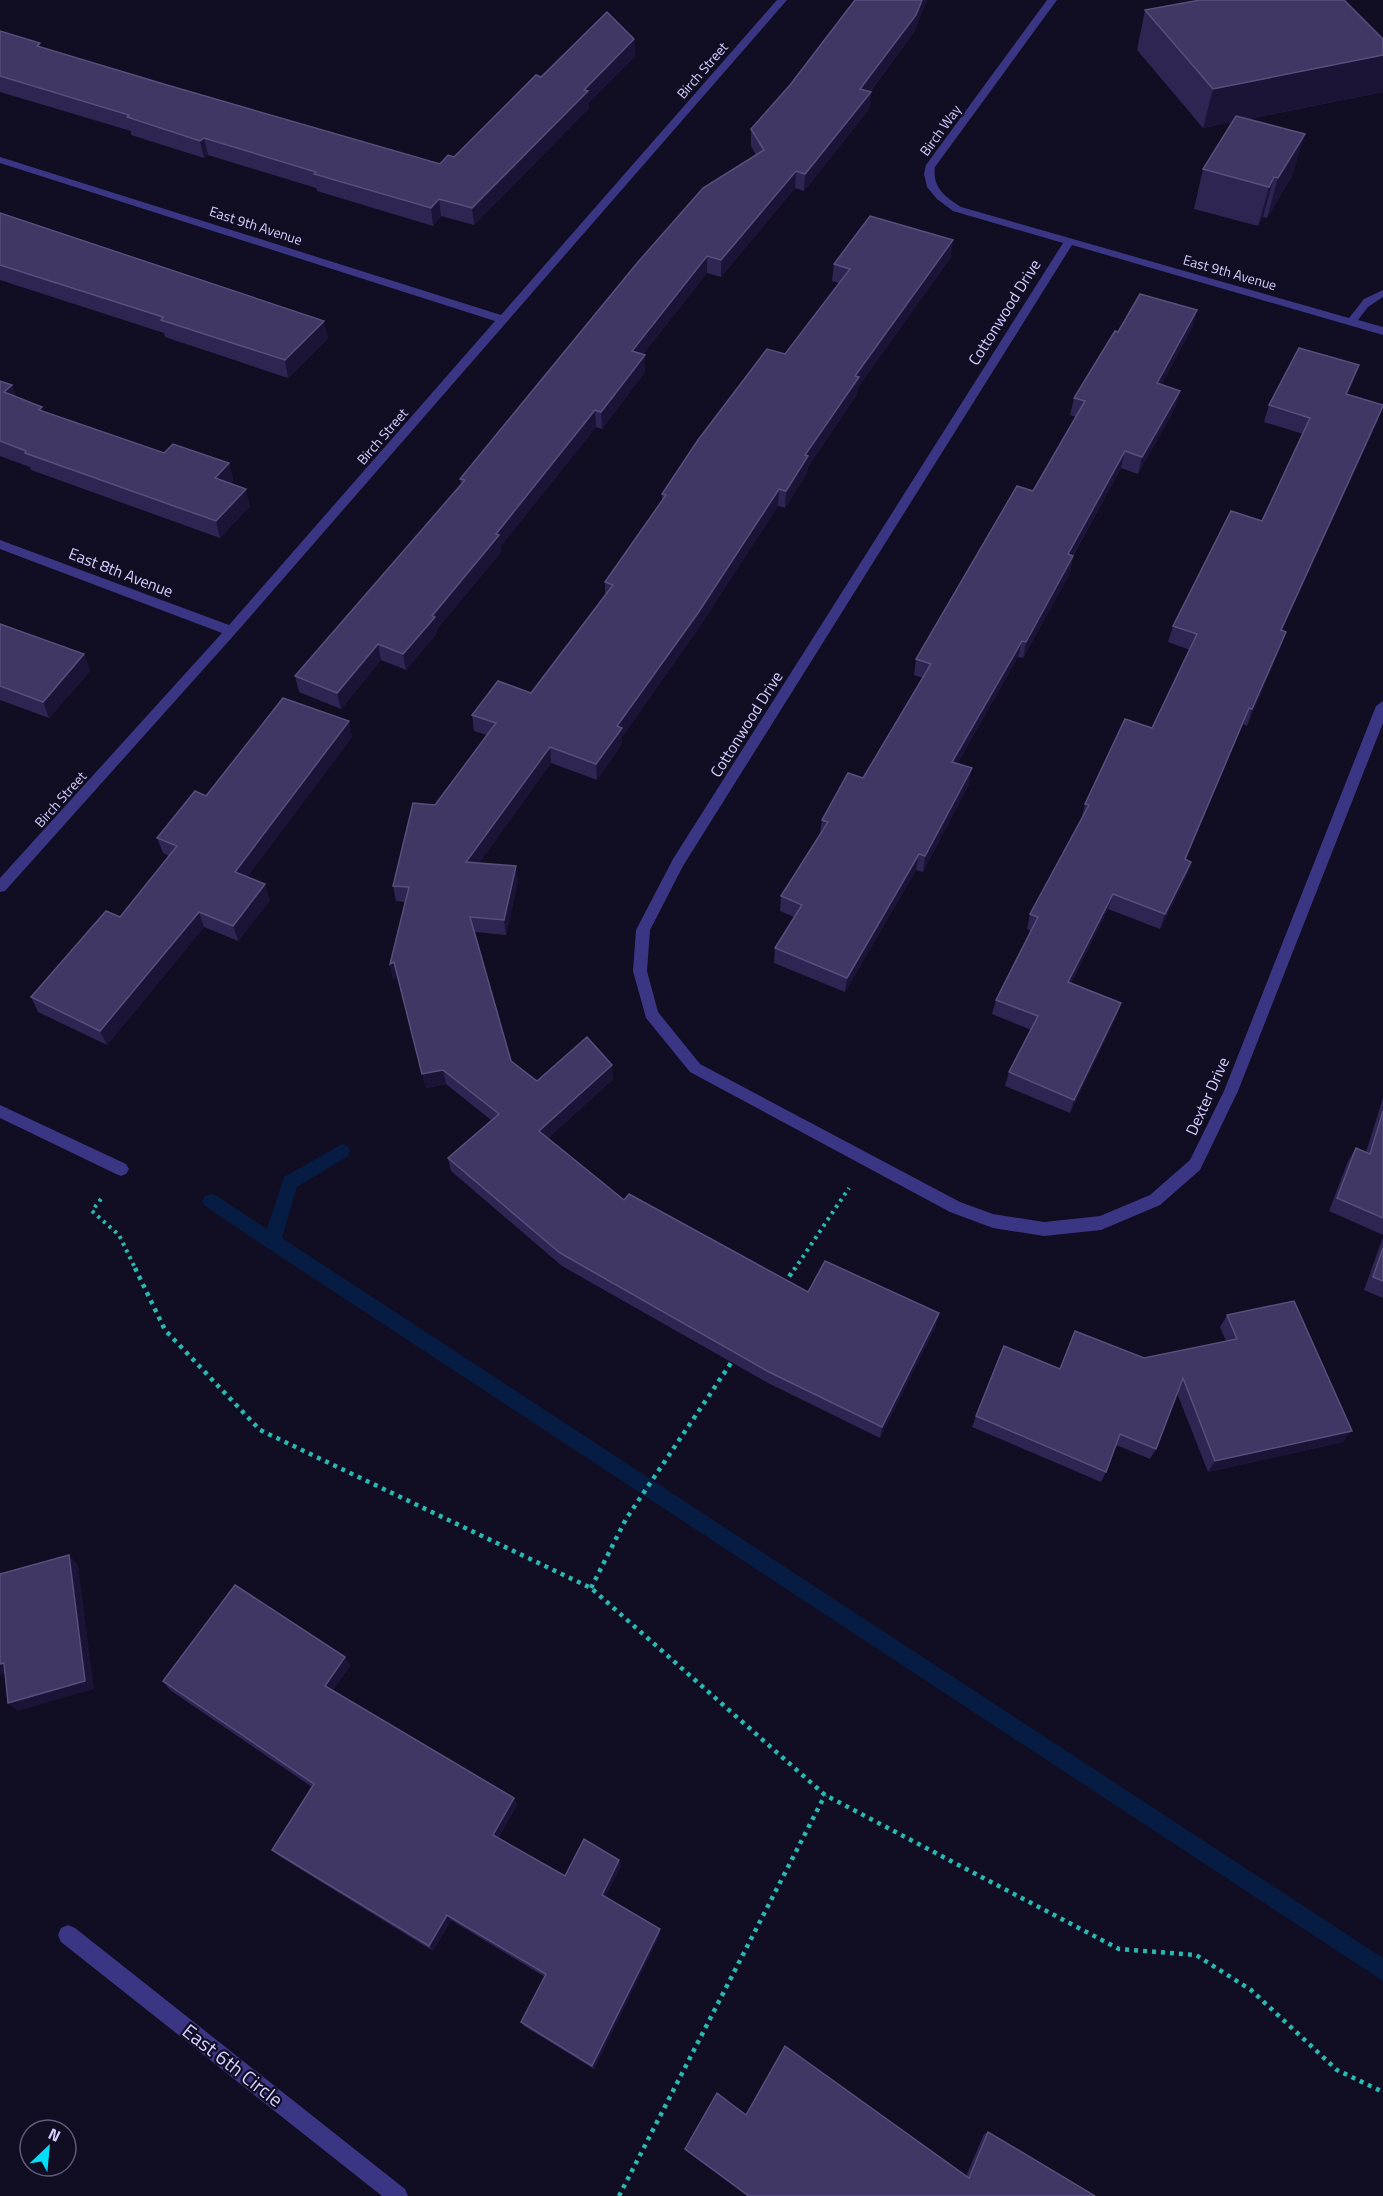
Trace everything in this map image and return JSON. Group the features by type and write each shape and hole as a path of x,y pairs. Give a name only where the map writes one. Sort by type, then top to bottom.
{"street":[{"name":"Birch Street","path":"0,887 231,631 782,0"},
{"name":"Birch Way","path":"1052,0 936,158 928,173 932,187 942,200 957,209 1069,241"},
{"name":"East 9th Avenue","path":"0,159 504,320"},
{"name":"East 9th Avenue","path":"1069,241 1383,331"},
{"name":"Cottonwood Drive","path":"867,1161 695,1068 651,1014 640,971 643,930 678,863 1069,241"},
{"path":"1352,322 1358,309 1367,301 1383,293"},
{"name":"East 8th Avenue","path":"0,544 231,631"},
{"name":"Dexter Drive","path":"867,1161 955,1207 993,1221 1044,1229 1101,1223 1155,1200 1195,1165 1231,1091 1383,706"},
{"path":"0,1111 120,1169"},
{"name":"East 6th Circle","path":"69,1935 398,2196"}],"path":[{"path":"781,1288 867,1161"},
{"path":"120,1169 92,1211 119,1235 165,1330 260,1430 591,1588 825,1795 1119,1949 1196,1955 1251,1990 1337,2070 1383,2092"},
{"path":"591,1588 626,1519 735,1357"},
{"path":"619,2196 825,1795"}],"building":[{"path":"855,0 922,0 916,15 860,89 871,92 805,174 796,171 721,260 707,256 632,351 645,355 601,412 595,410 496,534 499,535 432,616 435,617 403,654 378,644 337,693 295,676 465,480 460,479 638,262 703,188 764,150 751,129 790,85"},
{"path":"1200,0 1344,0 1383,39 1383,55 1213,89 1145,10"},
{"path":"607,12 634,39 584,90 588,91 472,208 439,199 431,208 314,174 316,172 204,138 200,141 127,117 129,115 0,76 0,31 40,43 37,46 440,164 448,155 454,157 536,75 541,77"},
{"path":"1236,116 1305,134 1278,178 1274,177 1269,187 1203,169"},
{"path":"0,213 324,321 285,360 161,320 163,317 0,265"},
{"path":"870,216 953,240 855,376 859,377 805,455 808,456 786,491 779,489 698,613 617,726 622,728 596,764 550,747 466,862 516,866 504,920 470,917 511,1061 537,1081 587,1037 612,1065 539,1131 624,1200 629,1194 808,1292 825,1261 939,1313 882,1427 769,1372 560,1253 448,1158 499,1114 443,1070 422,1074 394,962 390,964 409,887 393,886 413,803 435,805 496,723 472,715 498,681 531,693 613,585 605,582 666,495 662,494 698,440 767,349 785,354 850,269 834,264"},
{"path":"1140,294 1197,310 1157,383 1180,391 1142,457 1125,451 1068,554 1073,556 1026,642 1022,641 952,762 972,768 925,856 919,854 847,978 775,948 802,905 781,896 828,822 822,820 848,773 863,778 931,664 916,659 1017,486 1033,491 1085,401 1074,398"},
{"path":"1299,348 1359,365 1346,394 1383,406 1281,630 1286,632 1252,709 1249,708 1185,859 1191,862 1165,914 1113,894 1068,982 1121,1003 1074,1100 1009,1072 1038,1016 996,1000 1038,917 1030,914 1089,805 1085,804 1125,719 1152,728 1197,634 1173,626 1231,511 1262,521 1310,418 1269,405"},
{"path":"0,381 12,385 4,392 42,407 39,410 164,453 173,444 229,463 215,478 246,489 216,521 25,453 26,451 0,441"},
{"path":"0,624 84,654 43,702 0,686"},
{"path":"283,698 349,721 235,872 265,884 233,926 199,912 100,1031 31,997 106,911 120,917 177,846 157,838 195,791 206,796"},
{"path":"1383,1111 1383,1218 1337,1198 1356,1148 1370,1154"},
{"path":"1383,1248 1383,1281 1373,1277"},
{"path":"1294,1301 1352,1431 1215,1461 1183,1378 1156,1449 1120,1434 1106,1472 976,1416 1004,1346 1060,1369 1075,1331 1144,1358 1237,1339 1227,1315"},
{"path":"69,1555 85,1681 8,1703 4,1663 0,1664 0,1574"},
{"path":"235,1585 345,1657 325,1686 514,1798 493,1835 565,1876 584,1839 619,1860 602,1895 660,1929 592,2066 521,2022 546,1974 447,1915 429,1946 272,1850 314,1784 163,1681"},
{"path":"785,2046 969,2178 988,2132 1095,2196 749,2196 685,2149 717,2093 746,2115"}],"waterway":[{"path":"272,1241 290,1182 342,1151"},
{"path":"211,1201 272,1241"},
{"path":"272,1241 1383,1970"}]}
